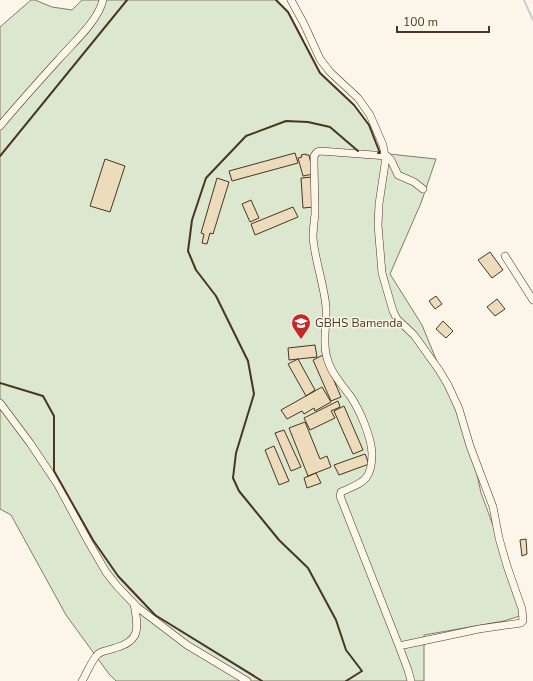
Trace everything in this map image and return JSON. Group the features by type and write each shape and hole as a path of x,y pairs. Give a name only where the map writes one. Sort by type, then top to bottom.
{"street":[{"path":"0,126 91,24 99,12 103,0"},
{"path":"291,0 320,59 330,72 358,98 370,115 383,146 385,164 379,204 378,225 382,273 393,312 397,319 419,341 448,385 456,403 470,446 493,507 501,547 522,609 523,621 521,622 479,629 399,646"},
{"path":"411,681 399,646 340,496 341,492 363,482 367,478 372,453 361,415 327,360 325,349 326,327 324,294 313,238 315,214 314,156 320,151 389,157 400,177 414,182 423,189"},
{"path":"505,256 533,300"},
{"path":"0,403 58,485 106,572 117,586 134,604 188,645 247,681"},
{"path":"82,681 94,659 99,654 123,646 130,642 137,630 134,604"}],"green space":[{"path":"31,0 35,0 52,7 72,10 82,0 276,0 288,12 320,73 354,105 369,125 380,153 436,159 421,203 390,274 422,325 470,442 481,493 526,614 504,621 424,635 424,681 116,681 109,674 66,615 11,515 0,509 0,27"}],"building":[{"path":"295,153 298,163 232,181 229,171"},
{"path":"301,155 309,155 313,174 303,176 298,158 302,157"},
{"path":"105,159 125,166 110,212 90,206"},
{"path":"312,177 314,207 303,208 301,178"},
{"path":"217,178 229,182 213,234 210,233 207,244 202,243 204,234 201,233"},
{"path":"251,200 259,218 250,222 242,204"},
{"path":"293,207 298,217 255,235 251,224"},
{"path":"490,252 503,270 492,278 478,260"},
{"path":"436,296 442,304 435,309 429,301"},
{"path":"497,299 505,309 495,316 487,307"},
{"path":"443,321 453,331 446,338 436,329"},
{"path":"315,345 317,357 289,360 288,348"},
{"path":"323,355 341,397 331,401 313,360"},
{"path":"298,359 315,390 306,396 288,364"},
{"path":"322,387 331,402 315,411 314,408 304,414 302,411 287,419 281,410"},
{"path":"338,401 340,407 331,411 335,418 310,430 304,418"},
{"path":"344,406 363,450 353,454 334,411"},
{"path":"305,422 320,459 327,456 331,467 308,476 289,428"},
{"path":"284,430 301,467 291,471 275,433"},
{"path":"274,446 289,481 279,485 265,450"},
{"path":"365,454 369,464 339,475 334,465"},
{"path":"316,473 321,483 307,488 304,478"},
{"path":"526,539 527,554 522,556 520,540"}],"waterway":[{"path":"524,0 533,20"}],"wall":[{"path":"0,156 127,0"},
{"path":"276,0 288,12 320,73 354,105 369,125 380,153 378,153"},
{"path":"346,681 362,671 346,650 336,620 308,568 279,540 239,491 233,478 236,453 254,394 248,361 216,296 196,270 188,251 192,220 206,178 246,136 286,121 308,122 330,127 358,151"},
{"path":"0,383 43,396 54,416 54,471 93,540 118,576 155,615 262,681"}],"place":[{"name":"GBHS Bamenda","path":"301,340"}]}
